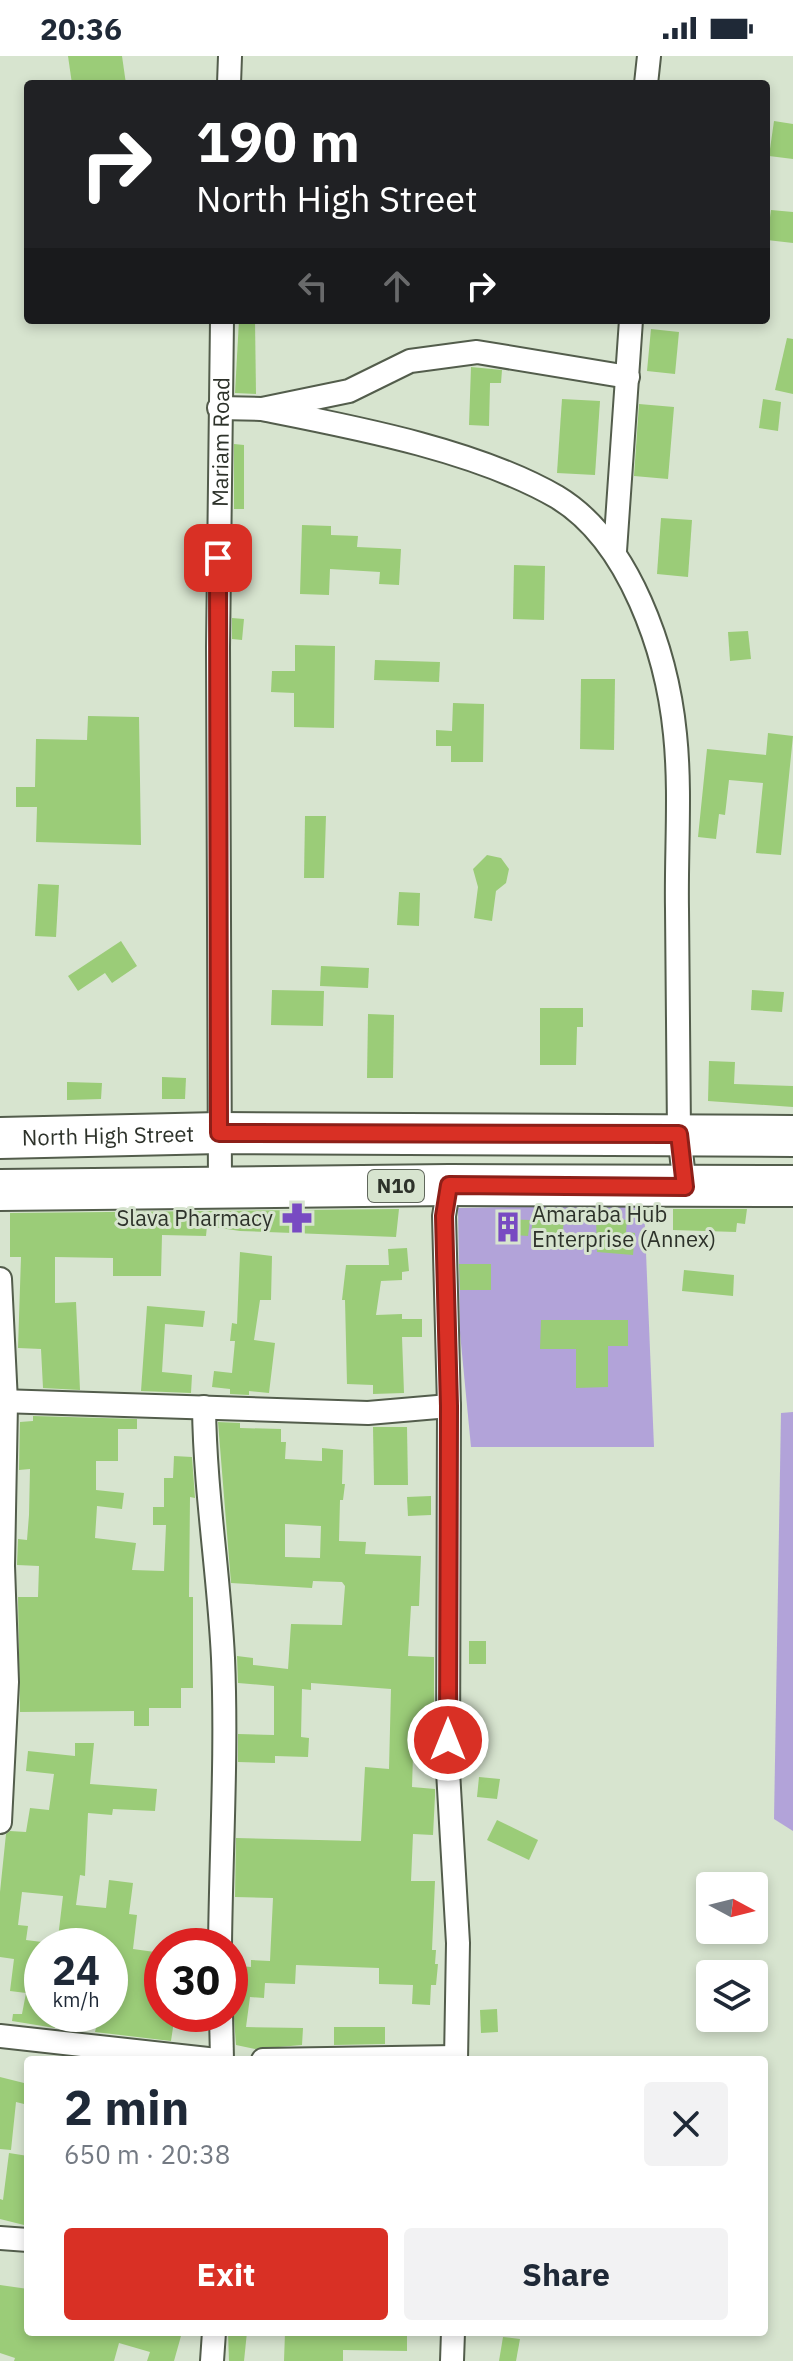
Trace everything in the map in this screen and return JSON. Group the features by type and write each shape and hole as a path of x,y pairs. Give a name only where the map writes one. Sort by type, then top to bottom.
{"highway":[{"name":"North High Street","path":"0,1138 219,1133 793,1136"},
{"name":"N10","path":"0,1190 449,1185 793,1186"}],"street":[{"path":"229,80 230,56"},
{"path":"646,80 649,56"},
{"name":"Mariam Road","path":"220,1188 219,408 222,324"},
{"path":"615,551 631,324"},
{"path":"262,409 349,391 410,361 477,352 628,377"},
{"path":"219,408 262,409 377,432 498,471 557,498 591,524 615,551 640,601 656,651 675,733 679,1134 685,1187"},
{"path":"449,1185 444,1216 449,1406 448,1771 458,1943 456,2056"},
{"path":"0,1279 7,1682 0,1822"},
{"path":"3,1402 368,1413 449,1406"},
{"path":"204,1407 205,1474 223,1659 225,1754 220,1928"},
{"path":"220,2056 221,2032"},
{"path":"0,2036 183,2056"},
{"path":"0,2238 24,2240"},
{"path":"212,2361 214,2336"},
{"path":"452,2361 453,2336"}],"shaded area":[{"path":"644,1204 654,1447 471,1447 460,1333 458,1208"},
{"path":"793,1412 793,1831 774,1819 781,1413"}],"building":[{"path":"68,56 122,56 125,80 71,80"},
{"path":"774,121 793,124 793,159 770,156"},
{"path":"771,210 793,212 793,243 770,240"},
{"path":"239,324 255,324 256,394 235,393"},
{"path":"651,329 679,332 675,374 647,371"},
{"path":"787,338 793,339 793,394 775,390"},
{"path":"471,367 502,370 501,383 490,383 489,426 469,425"},
{"path":"562,399 600,401 595,475 557,473"},
{"path":"763,399 781,402 778,431 759,428"},
{"path":"639,404 674,407 668,479 634,476"},
{"path":"234,444 244,445 244,509 234,509"},
{"path":"661,518 692,520 688,577 657,574"},
{"path":"302,525 331,526 331,535 358,536 357,547 401,549 399,585 379,584 380,572 330,569 329,595 300,594"},
{"path":"514,565 545,566 544,620 513,619"},
{"path":"232,618 244,619 242,640 232,639"},
{"path":"748,631 751,659 730,661 728,632"},
{"path":"295,645 335,646 334,728 294,727 294,693 271,692 272,671 295,671"},
{"path":"375,660 440,662 439,682 374,680"},
{"path":"581,679 615,679 614,750 580,749"},
{"path":"453,703 484,704 483,762 451,762 451,746 436,746 436,730 452,731"},
{"path":"88,716 139,717 141,845 36,842 37,807 16,807 16,787 35,787 36,739 87,740"},
{"path":"768,733 793,736 781,855 756,853 763,783 729,780 725,815 719,814 716,839 698,837 707,749 766,755"},
{"path":"305,816 326,816 324,878 304,878"},
{"path":"487,855 501,858 509,869 506,883 496,891 492,921 474,918 478,887 473,869"},
{"path":"38,884 59,885 56,937 35,936"},
{"path":"399,892 420,893 419,926 397,925"},
{"path":"121,941 137,966 112,983 105,973 78,991 68,976"},
{"path":"321,966 369,968 368,988 320,986"},
{"path":"272,990 324,991 323,1026 271,1025"},
{"path":"752,990 784,992 782,1012 751,1010"},
{"path":"540,1008 583,1008 583,1027 577,1027 576,1065 540,1065"},
{"path":"368,1014 394,1015 393,1078 367,1078"},
{"path":"709,1061 735,1062 734,1084 793,1086 793,1107 708,1101"},
{"path":"162,1077 186,1078 185,1099 162,1099"},
{"path":"67,1082 102,1083 101,1099 67,1100"},
{"path":"399,1209 396,1237 240,1231 207,1226 206,1236 162,1235 161,1276 113,1276 113,1258 55,1257 55,1303 76,1302 80,1390 43,1388 41,1349 18,1348 21,1257 10,1257 10,1213"},
{"path":"673,1209 747,1209 745,1224 737,1223 736,1232 673,1230"},
{"path":"596,1217 627,1220 626,1232 635,1233 633,1255 597,1252"},
{"path":"533,1218 564,1221 562,1237 531,1233"},
{"path":"502,1219 530,1220 528,1236 502,1234"},
{"path":"407,1248 409,1271 402,1272 402,1280 381,1281 376,1315 402,1314 402,1319 422,1319 422,1337 402,1337 404,1393 373,1394 373,1385 347,1384 345,1300 342,1300 346,1265 389,1265 388,1249"},
{"path":"240,1252 272,1256 271,1300 260,1300 254,1340 275,1343 269,1393 249,1391 249,1395 230,1394 230,1389 212,1387 214,1371 232,1373 235,1341 230,1341 232,1323 237,1324"},
{"path":"459,1264 491,1264 491,1290 460,1290"},
{"path":"684,1270 734,1275 733,1296 682,1291"},
{"path":"147,1306 205,1311 203,1327 165,1324 162,1372 192,1375 191,1393 141,1391"},
{"path":"541,1320 628,1320 628,1346 608,1346 608,1387 576,1388 576,1349 540,1349"},
{"path":"33,1416 137,1419 137,1429 118,1429 118,1461 96,1461 96,1490 124,1493 122,1509 97,1506 95,1538 136,1543 132,1570 164,1571 166,1525 153,1525 153,1507 164,1507 164,1478 173,1478 174,1456 192,1457 195,1498 190,1497 189,1597 193,1597 193,1688 181,1688 181,1708 149,1708 149,1726 134,1726 134,1711 20,1712 18,1597 38,1597 39,1566 17,1565 18,1539 27,1540 30,1469 19,1470 20,1422 33,1421"},
{"path":"218,1422 240,1423 240,1428 281,1429 281,1442 286,1442 285,1459 322,1461 322,1448 343,1450 342,1484 345,1484 343,1500 340,1500 339,1541 366,1542 365,1554 421,1556 419,1606 411,1606 408,1656 434,1657 434,1757 413,1755 412,1787 435,1789 435,1796 433,1835 413,1834 411,1881 435,1881 432,1950 436,1950 435,1964 438,1964 436,1985 431,1985 430,2005 412,2004 413,1985 379,1984 379,1968 296,1965 295,1984 265,1983 264,1998 250,1997 248,2012 248,1967 251,1967 251,1960 270,1961 273,1898 235,1897 236,1838 361,1841 365,1767 389,1769 391,1689 311,1683 311,1690 302,1689 301,1737 309,1738 308,1757 275,1756 275,1763 238,1762 238,1734 274,1735 274,1686 238,1683 237,1656 253,1658 253,1665 288,1669 291,1624 342,1625 345,1586 342,1582 313,1581 312,1588 231,1583","holes":["285,1524 321,1526 320,1558 285,1557"]},
{"path":"373,1427 407,1427 408,1485 374,1485"},
{"path":"431,1496 431,1515 408,1516 407,1497"},
{"path":"469,1641 486,1641 486,1664 469,1664"},
{"path":"75,1743 94,1743 90,1784 157,1789 155,1811 113,1809 112,1815 88,1813 85,1876 80,1875 76,1905 106,1908 109,1880 133,1883 129,1914 137,1915 133,1949 144,1951 144,2032 172,2032 171,2041 95,2032 128,2032 128,1928 59,1928 63,1896 22,1892 18,1925 28,1926 24,1928 24,1993 10,1991 14,1959 0,1957 0,1892 6,1834 10,1831 26,1832 30,1808 49,1810 54,1774 26,1771 28,1751 75,1756"},
{"path":"479,1777 500,1779 497,1799 477,1797"},
{"path":"497,1820 538,1840 529,1860 487,1840"},
{"path":"24,2004 24,2023 12,2021 13,2014 22,2014"},
{"path":"497,2009 498,2032 481,2033 480,2010"},
{"path":"248,2027 303,2028 302,2045 255,2049 236,2045 235,2032 248,2032"},
{"path":"334,2027 385,2027 385,2044 334,2045"},
{"path":"0,2077 24,2083 24,2104 16,2102 11,2150 0,2149"},
{"path":"9,2153 24,2155 24,2225 0,2219 0,2199 3,2200"},
{"path":"0,2285 24,2288 24,2336 181,2336 174,2361 147,2361 150,2352 119,2343 114,2361 14,2361 15,2358 0,2353"},
{"path":"228,2336 247,2336 244,2361 229,2361"},
{"path":"285,2336 407,2336 407,2351 343,2350 343,2361 284,2361"},
{"path":"503,2337 520,2339 516,2361 499,2361"}],"place":[{"name":"Slava Pharmacy","path":"297,1218"},
{"name":"Amaraba Hub Enterprise (Annex)","path":"508,1227"}],"route":[{"path":"218,558 219,1133 679,1134 685,1187 449,1185 444,1216 449,1406 448,1740"}]}
